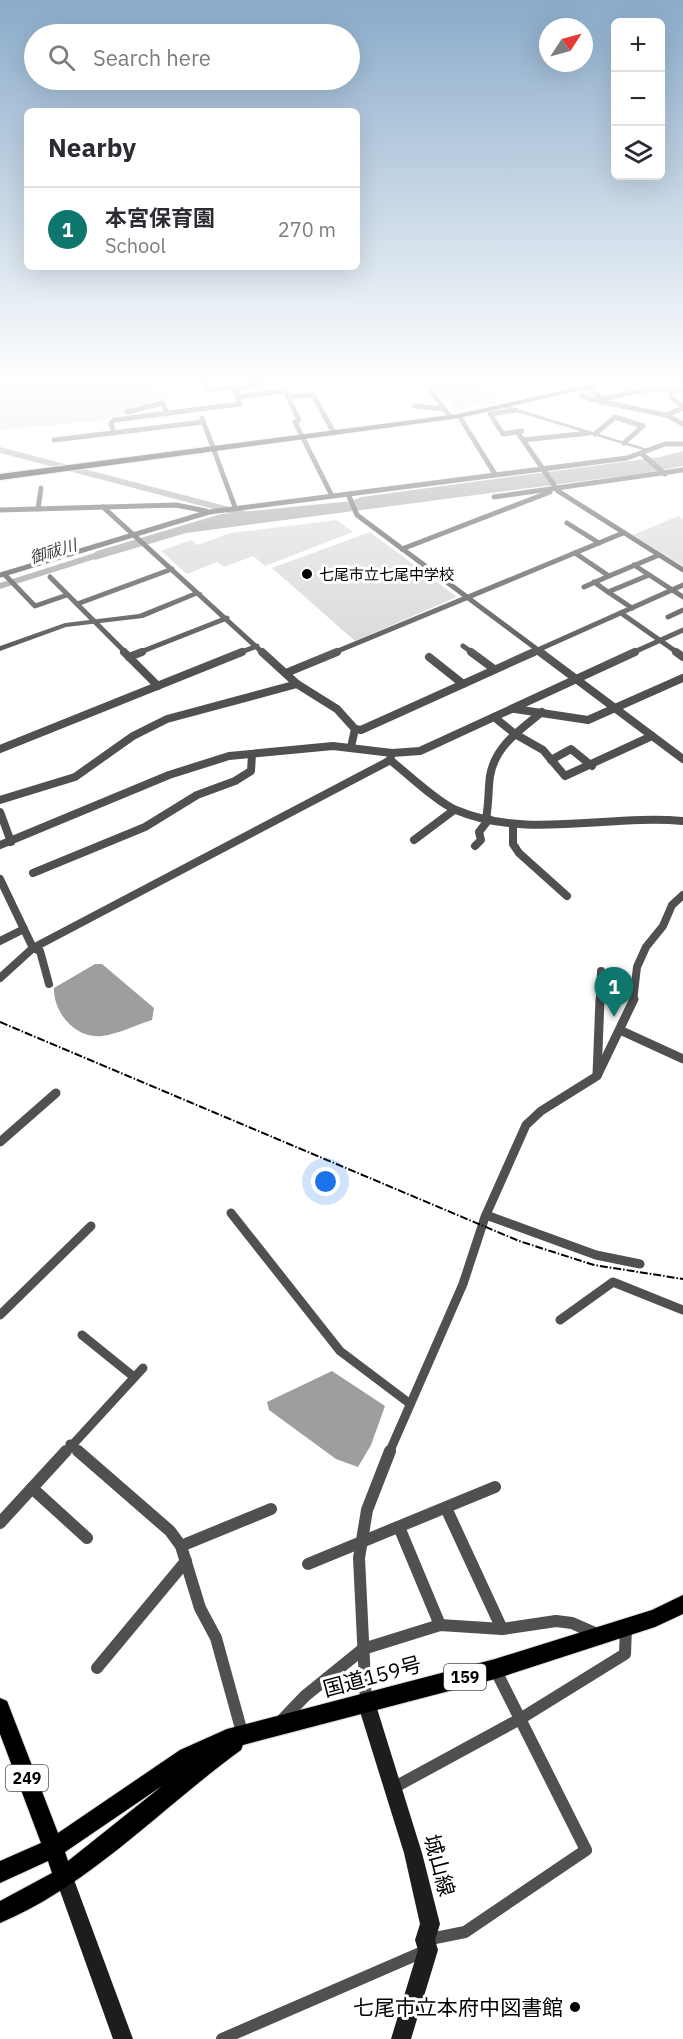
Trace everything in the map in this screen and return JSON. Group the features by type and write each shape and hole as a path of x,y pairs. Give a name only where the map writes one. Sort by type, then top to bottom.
{"main road":[{"name":"国道159号","path":"53,1848 188,1757 227,1739 243,1737 495,1669 655,1618 683,1604"},
{"name":"城山線","path":"366,1702 413,1853 430,1924 401,2039"},
{"name":"249","path":"0,1708 64,1877"},
{"name":"国道159号","path":"64,1877 205,1763 243,1737"},
{"name":"159","path":"0,1872 53,1848"},
{"name":"159","path":"0,1912 33,1898 64,1877"},
{"path":"64,1877 123,2039"}],"street":[{"path":"224,480 233,508"},
{"path":"324,480 332,496"},
{"path":"2,574 211,512 450,480"},
{"path":"550,480 556,489 683,570"},
{"path":"494,497 620,480"},
{"path":"38,509 41,488"},
{"path":"402,549 556,489"},
{"path":"348,494 357,515 683,759"},
{"path":"0,510 176,505 211,512"},
{"path":"103,507 297,684 337,709 355,729 361,730 683,585"},
{"path":"567,523 599,543"},
{"path":"286,673 623,533"},
{"path":"575,553 609,576"},
{"path":"584,587 658,555"},
{"path":"634,565 683,597"},
{"path":"76,604 172,569"},
{"path":"2,574 35,606 67,595"},
{"path":"608,592 649,575"},
{"path":"50,577 158,686"},
{"path":"594,582 632,608"},
{"path":"0,649 65,625 140,616 199,593"},
{"path":"668,617 683,610"},
{"path":"621,613 683,657"},
{"path":"129,657 227,618"},
{"path":"0,978 33,948 391,756 420,751 683,630"},
{"path":"0,749 257,646"},
{"path":"463,646 494,669"},
{"path":"429,657 463,684"},
{"path":"512,710 542,712 588,720 616,710 683,678"},
{"path":"675,682 683,687"},
{"path":"0,800 75,777 133,736 167,719 297,684"},
{"path":"475,846 481,840 479,832 488,818 492,766 497,754 515,734 542,712"},
{"path":"494,717 515,734 538,746 565,776 592,766 652,736"},
{"path":"351,747 355,729"},
{"path":"0,845 169,775 229,756 333,746 351,747 391,756 454,810 513,826 650,818 683,821"},
{"path":"551,760 571,750 592,766"},
{"path":"33,873 61,859 92,850 144,827 206,791 222,788 244,777 251,771 252,754"},
{"path":"414,840 454,810"},
{"path":"0,812 11,842"},
{"path":"513,826 513,844 519,853 567,896"},
{"path":"0,879 33,948 40,951 49,984"},
{"path":"366,1702 359,1558 367,1510 377,1480 463,1284 486,1215 526,1125 541,1111 597,1076 622,1031 633,1005 637,967 646,947 663,926 672,905 683,895"},
{"path":"0,941 24,929"},
{"path":"597,1076 601,970"},
{"path":"622,1031 683,1059"},
{"path":"0,1142 56,1093"},
{"path":"231,1213 340,1351 409,1403"},
{"path":"486,1215 596,1255 640,1264"},
{"path":"0,1315 91,1226"},
{"path":"560,1320 612,1282 683,1310"},
{"path":"82,1335 134,1377"},
{"path":"0,1523 70,1444 143,1368"},
{"path":"70,1444 170,1531 182,1546 200,1608 216,1638 243,1737"},
{"path":"308,1564 495,1487"},
{"path":"32,1488 87,1538"},
{"path":"446,1508 502,1629"},
{"path":"182,1546 271,1509"},
{"path":"399,1527 440,1625"},
{"path":"97,1668 186,1561"},
{"path":"275,1728 305,1696 363,1649 440,1625 502,1629 556,1621 572,1623 598,1635"},
{"path":"393,1788 520,1719 625,1654 626,1627"},
{"path":"222,2039 426,1945 465,1932 586,1850 495,1669"}],"shaded area":[{"path":"487,480 589,480 186,533 95,560 91,555 97,551 221,514 352,501 361,497"},
{"path":"678,516 683,519 683,566 633,535"},
{"path":"337,520 353,532 265,566 253,556 224,567 217,562 187,574 161,551 191,540 197,545 231,533"},
{"path":"370,532 457,597 355,641 272,568"},
{"path":"95,964 102,964 154,1008 152,1020 102,1036 83,1033 68,1022 57,1006 54,988"},
{"path":"332,1371 385,1406 371,1445 358,1467 336,1459 269,1410 267,1402"}],"waterway":[{"path":"115,480 252,516"},
{"name":"御祓川","path":"425,498 493,489"},
{"name":"御祓川","path":"0,586 110,551"}],"railway":[{"path":"0,1022 519,1241 594,1265 683,1279"}],"place":[{"name":"七尾市立七尾中学校","path":"307,574"},
{"name":"本宮保育園","path":"614,1017"},
{"name":"七尾市立本府中図書館","path":"575,2007"}]}
